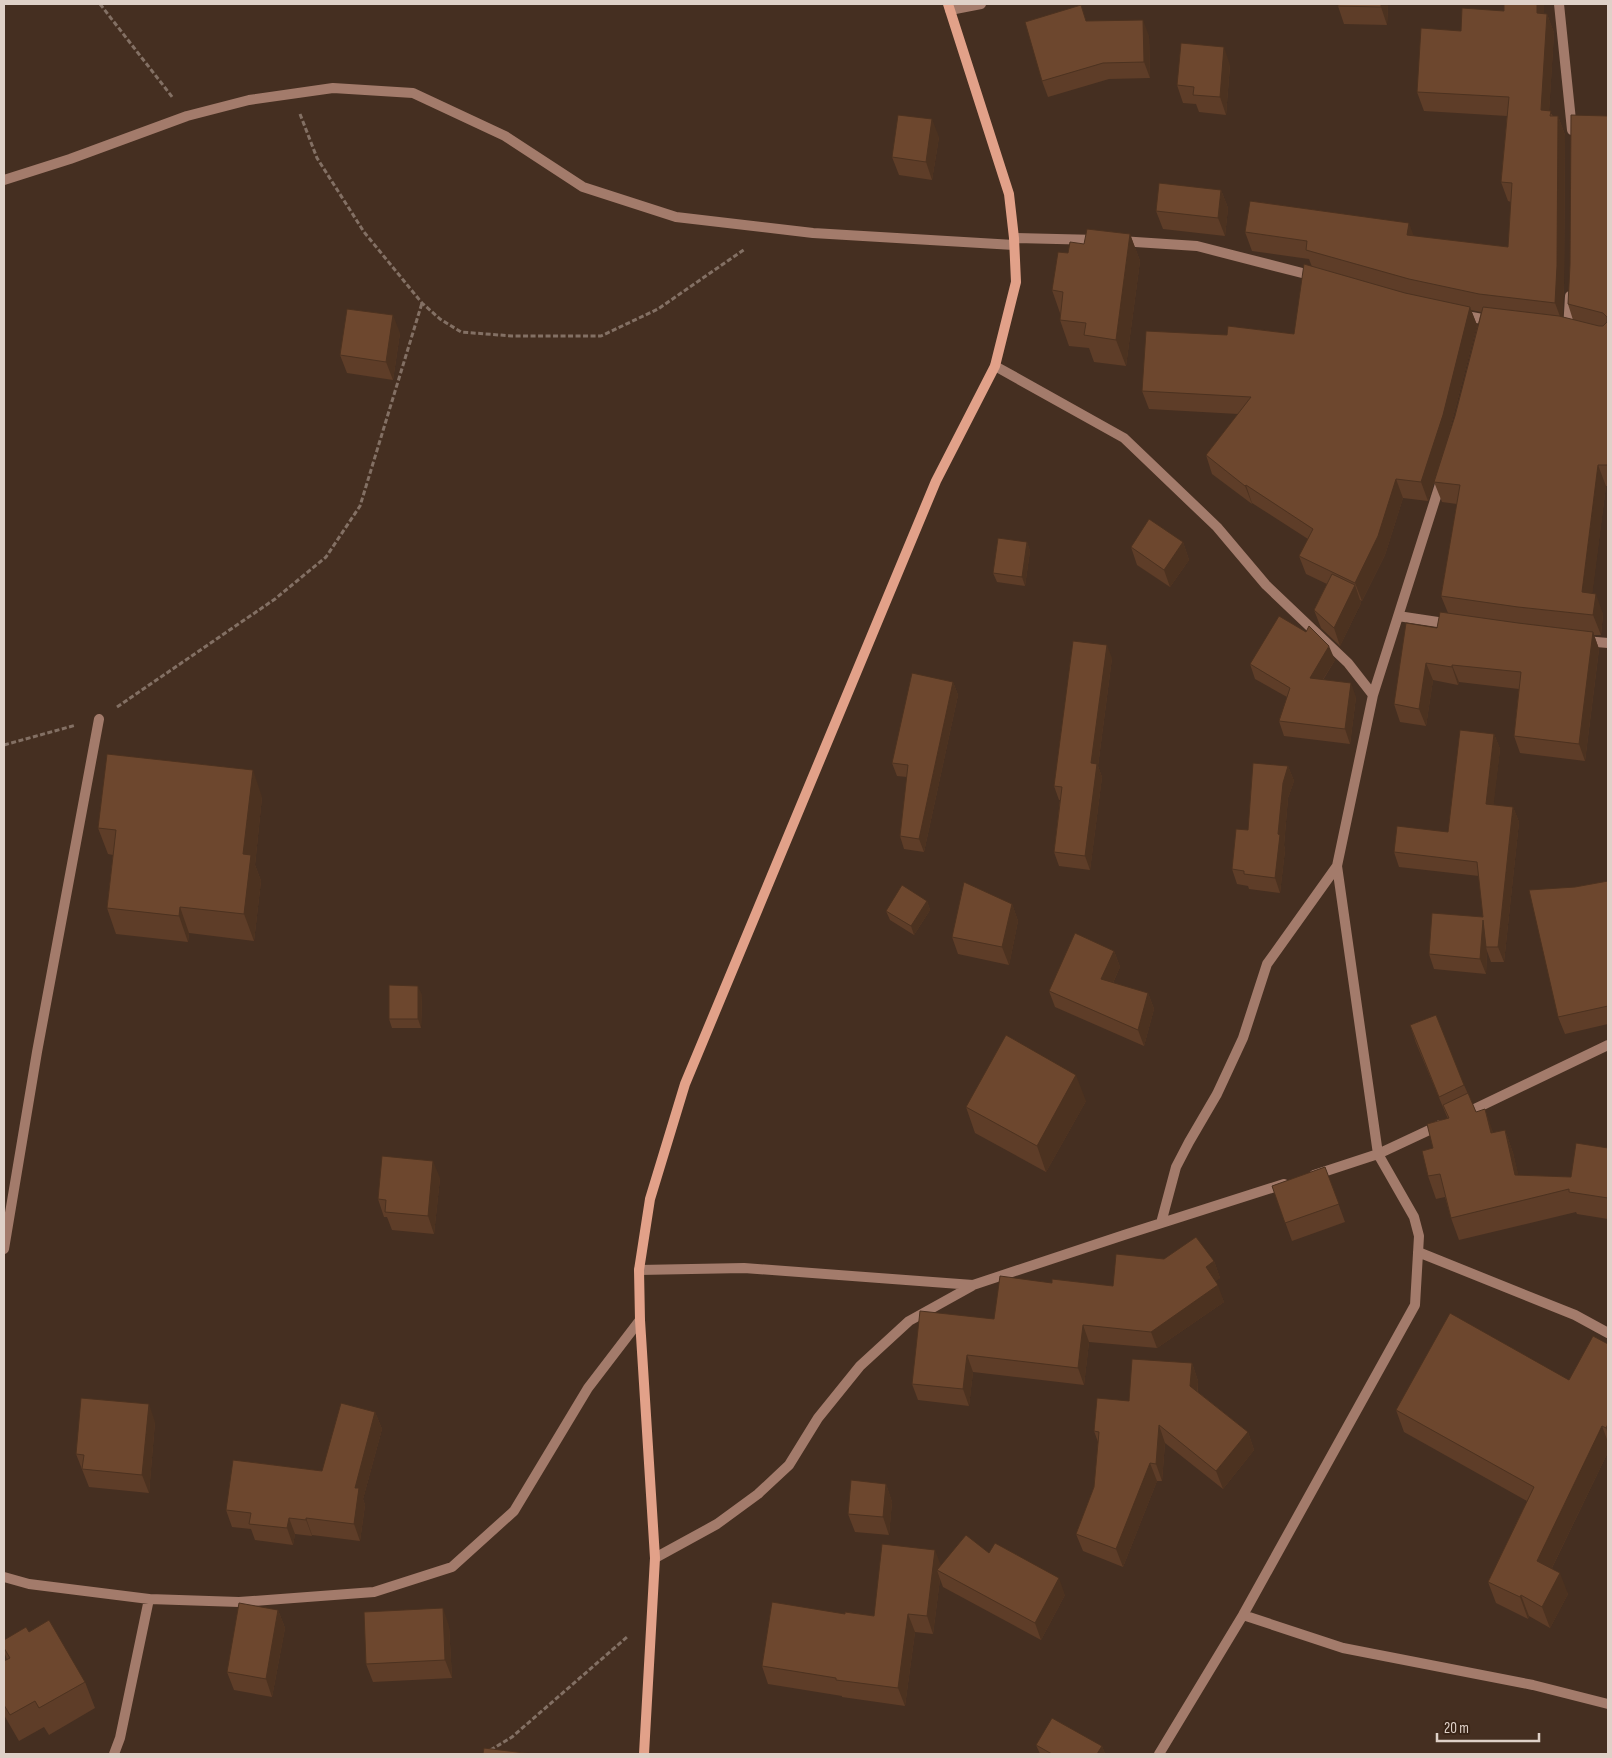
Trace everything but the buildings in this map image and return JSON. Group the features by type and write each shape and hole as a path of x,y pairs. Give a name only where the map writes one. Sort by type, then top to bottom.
{"street":[{"path":"644,1754 655,1558 640,1320 639,1270 650,1199 685,1084 936,481 995,366 1016,282 1009,194 949,7 981,4"},
{"path":"1559,4 1572,120 1572,140"},
{"path":"4,180 186,116 249,100 333,88 413,93 505,136 583,186 676,218 822,234 1014,242 1099,240 1197,246 1327,280"},
{"path":"1568,331 1570,285"},
{"path":"1450,312 1484,324 1504,322"},
{"path":"995,366 1124,438 1217,527 1266,585 1348,663 1373,696"},
{"path":"1158,1754 1242,1615 1415,1305 1419,1236 1414,1217 1378,1154 1337,866 1373,696 1445,471"},
{"path":"1398,616 1457,624"},
{"path":"1571,639 1608,644"},
{"path":"4,1249 37,1052 99,719"},
{"path":"1161,1223 1176,1168 1217,1094 1243,1038 1268,964 1337,866"},
{"path":"655,1558 717,1524 758,1494 790,1465 818,1418 860,1366 909,1321 973,1286 1161,1223 1378,1154 1608,1045"},
{"path":"1418,1252 1575,1315 1608,1333"},
{"path":"639,1270 744,1268 973,1286"},
{"path":"4,1577 29,1584 149,1599 239,1602 374,1592 452,1567 514,1511 588,1388 640,1320"},
{"path":"114,1754 120,1738 149,1599"},
{"path":"1242,1615 1343,1648 1533,1685 1608,1704"}],"path":[{"path":"100,4 186,116"},
{"path":"292,93 317,158 364,232 422,303 440,319 461,332 512,336 601,336 658,309 775,229"},
{"path":"4,745 99,719 275,599 326,557 360,506 422,303"},
{"path":"484,1754 512,1737 652,1615"}]}
